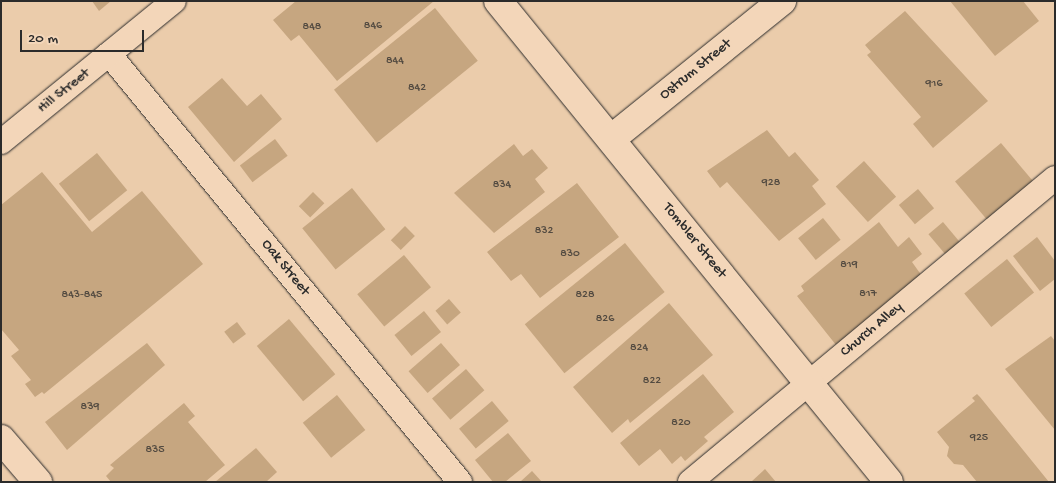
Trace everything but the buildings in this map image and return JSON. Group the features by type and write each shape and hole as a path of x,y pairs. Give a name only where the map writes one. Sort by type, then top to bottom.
{"street":[{"name":"Tombler Street","path":"498,1 890,482"},
{"name":"Ostrum Street","path":"611,139 782,1"},
{"path":"1,439 38,482"}],"lane":[{"name":"Hill Street","path":"1,142 174,1"},
{"name":"Oak Street","path":"109,54 460,482"},
{"name":"Church Alley","path":"690,482 1055,178"}]}
